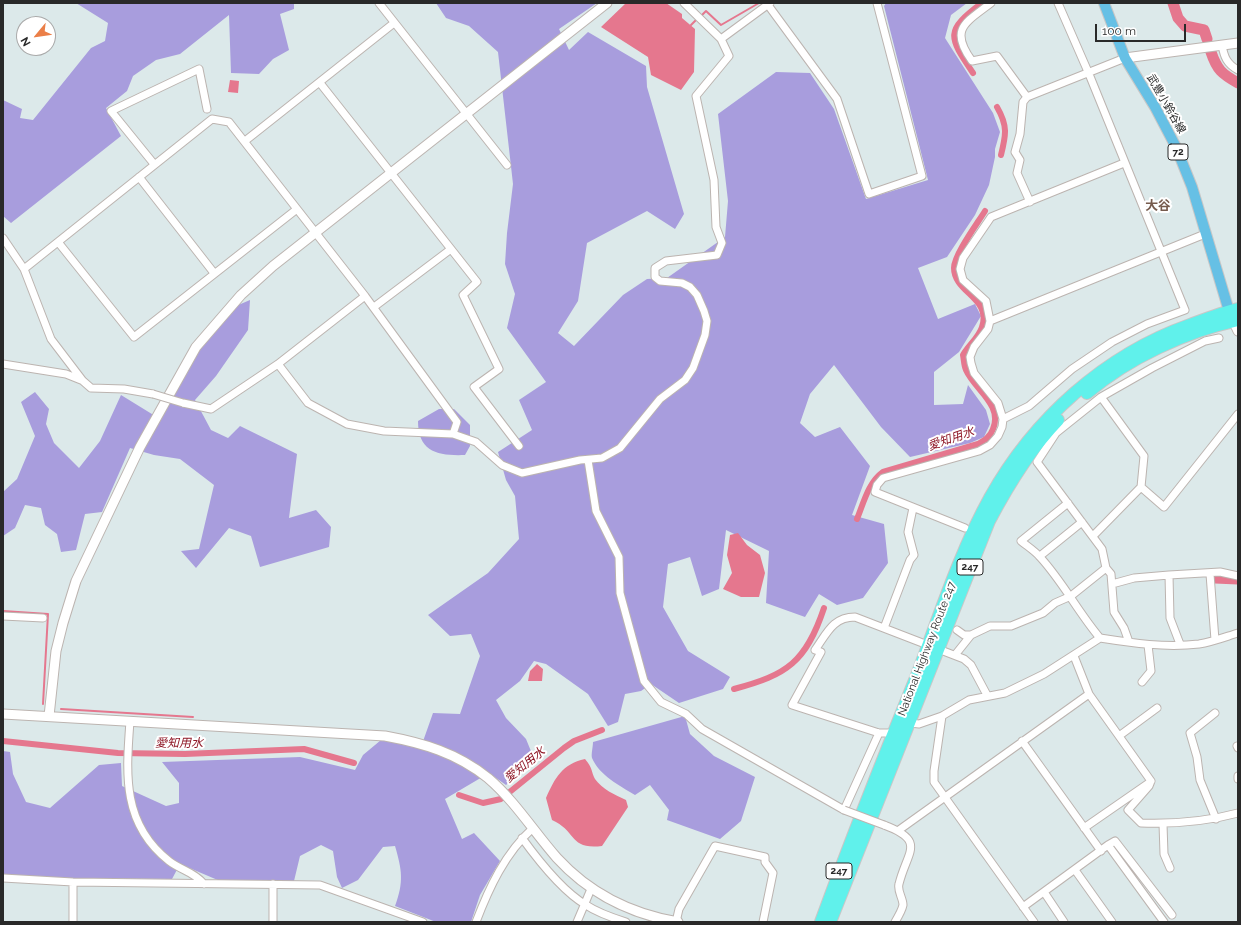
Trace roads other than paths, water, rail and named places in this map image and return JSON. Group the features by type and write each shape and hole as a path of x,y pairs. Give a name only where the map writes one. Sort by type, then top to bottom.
{"highway":[{"name":"National Highway Route 247","path":"830,922 910,723 933,647 974,531 989,499 1017,456 1039,428 1068,399 1118,359 1142,345 1172,331 1235,318"},
{"name":"National Highway Route 247","path":"821,922 858,820 894,733 933,647"}],"main road":[{"name":"武豊小鈴谷線","path":"1104,3 1125,58 1155,107 1176,148 1192,187 1206,234 1235,318"}],"street":[{"path":"379,3 507,165"},
{"path":"49,716 56,651 63,622 76,581 160,408 196,347 221,317 254,283 315,233 607,3"},
{"path":"278,364 308,403 347,424 384,431 452,434 476,442 502,465 522,473 602,458 620,448 660,399 685,380 693,368 705,335 706,321 704,311 697,295 690,287 682,283 660,282 655,277 655,268 666,261 717,255 722,243 716,227 714,180 696,96 729,56 721,39 684,3"},
{"path":"721,39 769,4 837,99 869,194 922,176 877,3"},
{"path":"991,3 965,24 959,37 963,48 972,61 996,56 1027,97"},
{"path":"1003,419 1029,406 1072,369 1112,342 1147,324 1184,310 1089,74 1058,3"},
{"path":"245,141 394,23"},
{"path":"1030,202 1017,173 1020,160 1015,152 1020,134 1023,102 1027,97 1089,74 1125,58 1238,43"},
{"path":"1222,45 1224,57 1230,66 1238,70"},
{"path":"154,164 111,111 199,69 207,109"},
{"path":"320,82 390,174 477,282 463,295 499,369 474,387 519,446"},
{"path":"24,269 212,119 229,122 366,296 457,422 452,434"},
{"path":"965,528 875,492 877,485 884,478 979,451 990,445 1002,427 1003,419 998,403 974,372 971,363 970,357 972,352 988,330 990,321 986,301 963,280 960,268 963,258 991,217 1124,163"},
{"path":"139,177 214,273"},
{"path":"58,242 134,337 297,209"},
{"path":"990,321 1206,234"},
{"path":"3,238 24,269 51,339 83,381 91,388 124,389 153,394 211,410 278,364 366,296"},
{"path":"374,307 451,249"},
{"path":"1129,642 1124,628 1114,612 1111,574 1106,568 1102,549 1037,462 1056,433 1101,397 1205,341 1219,338"},
{"path":"3,364 66,374 83,381"},
{"path":"1093,536 1141,487 1144,456 1101,397"},
{"path":"1141,487 1164,507 1238,414"},
{"path":"588,460 596,511 619,557 620,593 644,681 661,702 686,714 702,729 844,810 899,830 907,836 911,844 909,859 898,886 903,906 895,922"},
{"path":"1068,504 1021,541 1040,556 1071,596 1087,623 1100,638 1148,645 1199,644 1238,633"},
{"path":"884,628 910,560 914,555 908,532 914,508"},
{"path":"1040,556 1082,522"},
{"path":"955,655 971,636 990,626 1011,626 1043,613 1055,603 1071,596 1106,568"},
{"path":"1112,584 1134,578 1210,574 1220,572 1238,576"},
{"path":"1210,574 1215,640"},
{"path":"1169,576 1170,618 1180,644"},
{"path":"3,616 43,618"},
{"path":"894,733 879,733 792,705 821,652 815,650 836,622 844,617 855,617 964,659 971,665 987,695"},
{"path":"957,630 964,635 971,636"},
{"path":"910,723 919,724 942,716 968,700 987,695 1005,693 1044,674 1100,638"},
{"path":"1142,682 1151,671 1148,645"},
{"path":"1074,656 1089,694 1151,781"},
{"path":"899,830 1089,694"},
{"path":"1119,736 1157,708"},
{"path":"1215,713 1190,733 1198,756 1200,780 1216,819"},
{"path":"3,714 385,736 423,743 442,750 473,767 503,792 569,870 591,889 625,907 677,922 679,909 715,846 765,857 765,862 773,873 763,922"},
{"path":"942,716 934,782 1034,922"},
{"path":"130,721 128,749 128,794 142,830 150,841 170,861 196,875 204,884"},
{"path":"844,810 879,733"},
{"path":"1022,741 1100,851"},
{"path":"1151,781 1150,786 1128,810 1141,823 1183,824 1216,819 1238,813"},
{"path":"1084,828 1151,781"},
{"path":"1163,824 1164,854 1170,868"},
{"path":"476,922 486,895 501,868 522,838 533,828"},
{"path":"522,838 542,864 566,889 584,904 626,922"},
{"path":"1023,907 1115,841 1172,915"},
{"path":"1108,845 1164,922"},
{"path":"1075,870 1112,922"},
{"path":"3,878 73,882 320,885 423,922"},
{"path":"73,882 73,922"},
{"path":"273,884 273,922"},
{"path":"577,922 591,889"},
{"path":"1044,892 1064,922"}],"waterway":[{"path":"702,15 706,11 721,25 759,3"},
{"name":"愛知用水","path":"973,73 959,50 955,42 954,35 956,28 961,21 982,3"},
{"path":"1173,3 1178,18 1185,26 1204,30 1207,39"},
{"path":"691,25 697,19"},
{"path":"1211,52 1221,71 1238,83"},
{"name":"愛知用水","path":"997,107 1001,114 1005,131 1001,155"},
{"name":"愛知用水","path":"857,519 870,487 883,472 978,444 987,438 993,429 995,420 994,412 987,398 966,370 963,355 981,331 984,317 978,302 960,284 956,277 954,268 958,255 985,211"},
{"path":"1215,578 1238,579"},
{"name":"愛知用水","path":"734,689 768,678 792,664 802,654 810,641 824,608"},
{"path":"3,611 48,614 43,704"},
{"path":"61,709 193,717"},
{"name":"愛知用水","path":"459,795 483,803 501,799 574,741 602,730"},
{"name":"愛知用水","path":"3,741 118,753 185,754 304,749 354,763"}],"district":[{"name":"大谷","path":"1158,206"}]}
